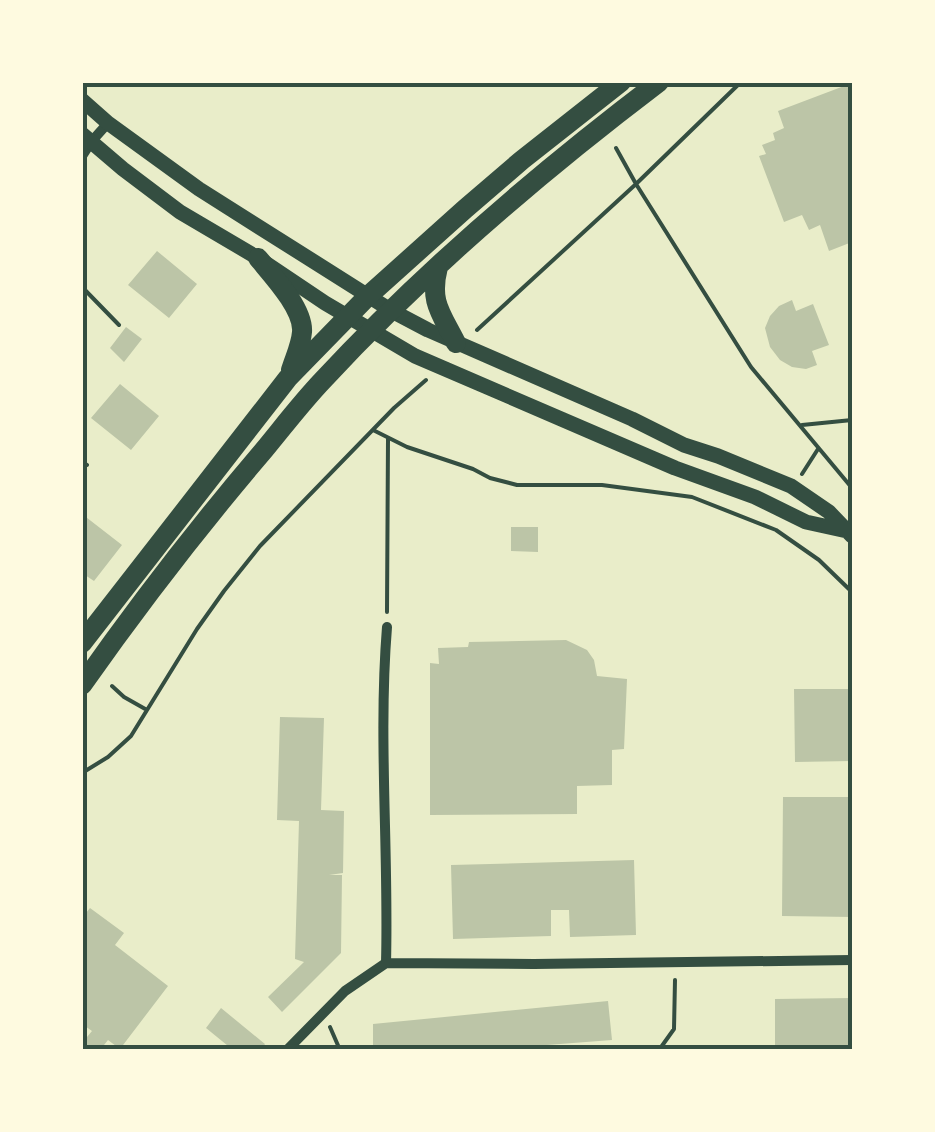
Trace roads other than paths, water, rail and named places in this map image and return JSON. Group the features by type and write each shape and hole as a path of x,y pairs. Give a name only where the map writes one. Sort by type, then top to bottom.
{"main road":[{"path":"82,642 288,378 368,296 522,160 622,82"},
{"path":"82,685 209,514 322,381 532,181 658,82"},
{"path":"258,258 281,286 302,323 288,378"},
{"path":"438,267 433,285 437,306 456,342"}],"street":[{"path":"82,100 200,190 392,311 684,445 791,486 830,512 850,534"},
{"path":"108,123 85,144 180,212 371,332 415,356 675,468 755,497 806,522 850,534"},
{"path":"386,963 387,627"},
{"path":"286,1050 345,991 386,963 852,960"}]}
